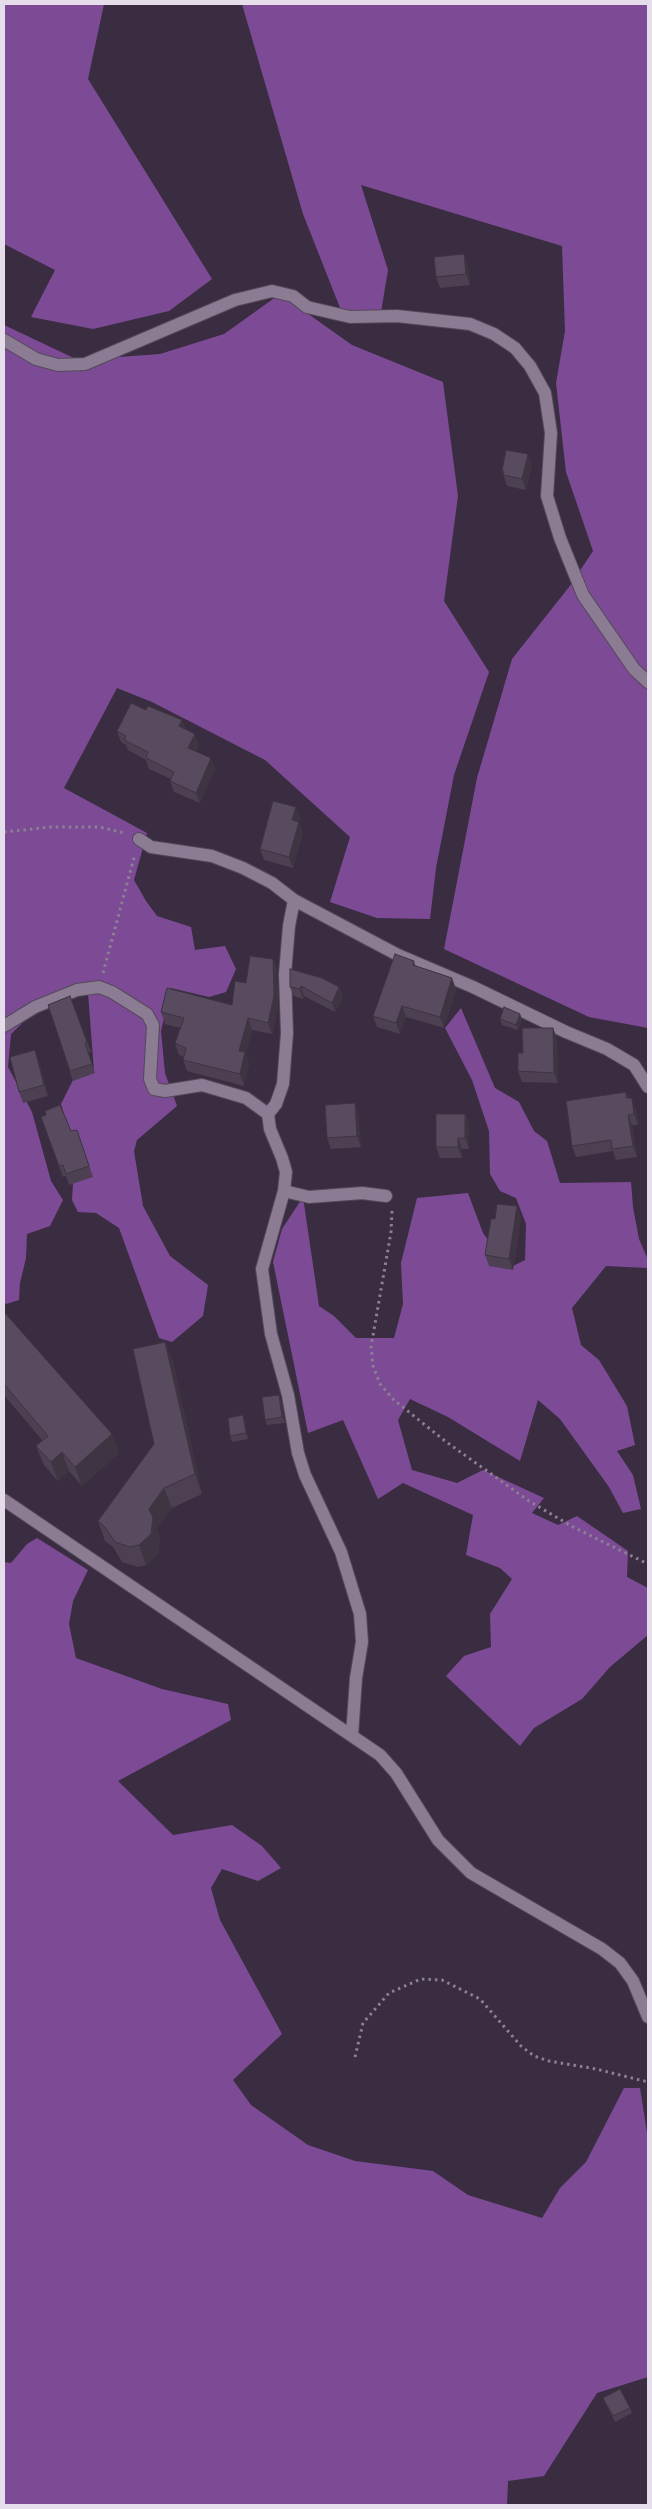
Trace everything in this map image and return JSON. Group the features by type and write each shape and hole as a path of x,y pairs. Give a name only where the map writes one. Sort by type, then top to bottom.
{"street":[{"path":"4,340 43,361 58,365 85,364 235,300 272,291 293,296 307,307 350,317 397,316 470,324 494,334 515,348 546,393 551,433 547,496 560,538 583,595 634,669 648,682"},
{"path":"139,839 151,847 212,856 242,868 272,883 294,900 398,955 473,987 566,1032 607,1049 634,1065 648,1087"},
{"path":"294,900 289,926 285,974 287,1033 283,1084 276,1104 268,1114 270,1129 286,1172 284,1191 262,1269 271,1334 288,1395 298,1453 305,1475 341,1552 360,1614 362,1642 356,1678 352,1736"},
{"path":"4,1026 35,1007 77,990 99,988 112,992 147,1014 153,1025 150,1079 154,1089 165,1091 202,1085 246,1098 268,1114"},
{"path":"284,1191 308,1198 362,1193 386,1196"},
{"path":"4,1500 380,1755 396,1773 438,1840 472,1873 602,1949 620,1962 633,1981 648,2018"}],"path":[{"path":"4,832 51,827 99,827 121,831 139,839 99,988"},
{"path":"386,1196 392,1209 391,1232 371,1347 373,1366 380,1384 394,1400 445,1441 529,1501 573,1528 648,1564"},
{"path":"354,2057 363,2023 389,1993 420,1979 442,1980 480,1999 521,2046 534,2056 648,2082"}],"shaded area":[{"path":"4,4 104,4 88,79 212,279 169,311 93,329 31,317 55,270 4,244"},
{"path":"242,4 648,4 648,1028 589,1017 444,949 477,778 512,659 569,587 593,551 566,472 556,383 565,331 562,246 361,185 388,270 380,318 344,318 303,214"},
{"path":"280,294 352,345 443,382 458,496 444,601 489,672 454,775 436,868 430,919 377,918 330,902 350,837 265,760 152,702 117,688 64,788 147,833 134,880 146,901 157,916 191,927 195,950 225,946 236,969 226,992 209,997 171,988 161,1031 165,1073 177,1106 137,1140 134,1151 143,1206 170,1256 208,1285 203,1316 172,1342 159,1338 119,1228 96,1213 78,1212 72,1200 73,1184 82,1161 69,1131 61,1104 73,1080 94,1071 88,993 41,1005 11,1034 8,1067 32,1112 51,1181 63,1200 50,1226 27,1234 26,1258 20,1283 19,1300 6,1304 4,1302 4,325 78,360 160,354 224,334"},
{"path":"461,1008 495,1088 519,1102 534,1131 547,1141 560,1183 631,1182 639,1239 648,1260 648,1268 606,1266 572,1308 581,1345 599,1360 627,1406 635,1445 617,1451 633,1475 641,1509 623,1513 609,1487 560,1419 538,1400 520,1461 448,1417 410,1399 398,1420 412,1470 457,1483 483,1470 544,1498 532,1513 558,1525 577,1516 628,1551 627,1577 648,1588 648,1635 610,1667 582,1699 534,1728 520,1746 446,1676 464,1656 491,1647 490,1614 512,1579 500,1568 466,1555 473,1515 403,1483 378,1499 343,1420 308,1433 273,1262 282,1229 303,1197 319,1306 334,1316 356,1338 394,1338 403,1304 401,1263 417,1198 468,1193 483,1233 509,1268 525,1260 526,1224 516,1198 500,1191 490,1174 489,1131 472,1080 445,1028"},
{"path":"37,1538 88,1570 73,1601 69,1624 76,1658 162,1689 228,1704 231,1720 118,1781 173,1835 232,1825 262,1846 281,1868 258,1881 222,1869 211,1888 220,1920 282,2034 233,2080 251,2105 308,2145 355,2161 433,2171 468,2195 542,2218 560,2188 586,2162 624,2088 640,2088 648,2139 648,2377 597,2393 544,2476 508,2481 507,2505 4,2505 4,1562 11,1563 27,1544"}],"building":[{"path":"464,254 466,274 436,277 434,257"},
{"path":"506,450 528,454 522,479 503,475"},
{"path":"131,703 146,710 148,706 182,720 179,726 195,734 188,748 211,758 196,793 170,781 174,772 146,758 148,752 124,740 126,736 117,731"},
{"path":"273,801 296,807 292,820 299,822 289,857 260,849"},
{"path":"395,954 414,961 413,965 452,978 440,1017 402,1006 396,1023 373,1016"},
{"path":"250,956 273,959 274,996 268,1023 248,1018 239,1051 245,1052 240,1074 183,1060 186,1048 175,1043 184,1018 161,1012 167,988 232,1005 235,981 246,983"},
{"path":"290,969 322,978 339,987 332,1003 301,986 300,989 290,987"},
{"path":"70,996 87,1042 85,1043 92,1064 70,1071 48,1005"},
{"path":"504,1007 520,1014 516,1025 500,1019"},
{"path":"522,1028 553,1028 554,1073 518,1071 518,1053 523,1053"},
{"path":"35,1050 44,1085 19,1092 10,1057"},
{"path":"626,1092 626,1098 632,1098 634,1114 628,1115 633,1146 612,1149 611,1140 572,1146 566,1101"},
{"path":"355,1103 357,1136 327,1138 325,1105"},
{"path":"60,1105 71,1131 77,1130 89,1166 66,1174 63,1165 59,1166 41,1117 46,1115 45,1111"},
{"path":"436,1114 465,1114 465,1138 458,1138 458,1147 436,1147"},
{"path":"497,1204 517,1206 509,1259 485,1255 491,1219 495,1219"},
{"path":"4,1312 112,1434 75,1467 62,1452 51,1462 36,1446 48,1436 4,1384"},
{"path":"165,1342 195,1474 164,1488 149,1509 153,1518 151,1534 139,1545 130,1547 115,1542 105,1527 98,1521 154,1444 133,1349"},
{"path":"279,1395 282,1417 265,1420 262,1397"},
{"path":"243,1415 246,1433 230,1436 228,1418"},
{"path":"620,2389 630,2408 613,2416 603,2398"}]}
